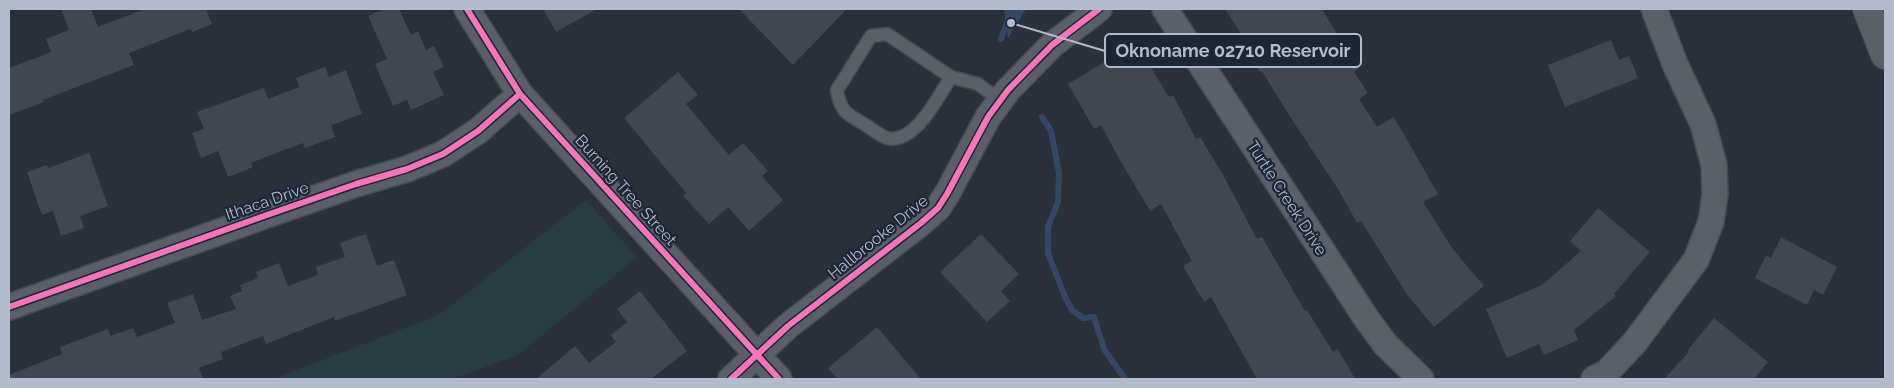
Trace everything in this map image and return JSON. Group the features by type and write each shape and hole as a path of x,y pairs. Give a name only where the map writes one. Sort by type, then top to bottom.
{"street":[{"name":"Burning Tree Street","path":"467,9 520,94 778,379"},
{"name":"Hallbrooke Drive","path":"731,379 788,326 938,208 988,116 1008,90 1052,45 1098,9"},
{"name":"Turtle Creek Drive","path":"1165,9 1356,303 1385,344 1421,379"},
{"path":"1594,379 1607,372 1635,342 1696,260 1711,222 1715,194 1714,165 1703,124 1675,64 1654,9"},
{"path":"1867,9 1885,55"},
{"name":"Ithaca Drive","path":"9,307 443,154 478,131 520,94"}],"lane":[{"path":"952,77 919,126 897,138 887,138 850,116 839,104 837,90 871,36 888,34 952,77 978,84 1000,100"}],"green space":[{"path":"586,200 637,257 518,355 452,379 273,379 439,315"}],"water":[{"path":"1004,9 1026,9 1008,38"}],"building":[{"path":"61,9 91,9 98,27 144,9 206,9 212,24 192,32 190,29 129,53 134,65 9,115 9,68 51,52 46,39 69,30"},
{"path":"384,9 399,9 411,35 418,31 426,50 434,46 444,67 433,72 444,95 411,110 407,100 393,106 375,64 387,59 368,16"},
{"path":"543,9 597,9 556,32"},
{"path":"739,9 847,9 793,65"},
{"path":"1225,9 1322,9 1358,69 1354,72 1368,93 1359,99 1377,127 1394,117 1438,194 1423,202 1452,248 1484,286 1434,327 1408,296 1361,221 1357,223 1340,192 1242,43 1246,41"},
{"path":"1611,40 1619,60 1629,56 1638,78 1565,107 1548,65"},
{"path":"1136,43 1169,97 1173,95 1196,139 1200,137 1222,173 1257,239 1262,237 1305,311 1307,310 1333,352 1338,349 1355,379 1257,379 1211,297 1204,302 1183,266 1192,261 1161,204 1150,211 1101,125 1094,129 1068,84"},
{"path":"325,67 329,77 346,70 362,114 331,125 335,137 305,148 303,143 251,163 253,167 228,177 218,151 201,158 192,133 204,129 197,112 264,88 268,99 299,87 296,78"},
{"path":"678,72 698,95 686,104 729,155 743,143 768,171 762,176 783,200 749,231 728,207 709,224 683,196 686,193 624,118"},
{"path":"89,153 108,206 80,216 84,228 61,236 53,211 42,215 27,172 47,165 48,168"},
{"path":"1598,208 1650,252 1614,294 1616,296 1574,330 1578,340 1544,355 1539,344 1507,358 1486,309 1542,285 1581,251 1570,241"},
{"path":"366,234 377,266 394,260 407,295 335,321 334,317 266,344 263,336 221,352 223,359 199,368 203,379 9,379 9,375 62,354 60,347 108,329 111,336 133,328 137,337 175,323 167,303 193,294 202,320 236,309 230,296 242,291 240,285 258,278 256,272 279,263 288,286 318,275 316,267 345,257 340,243"},
{"path":"981,234 1019,274 1001,291 1010,301 987,322 940,272"},
{"path":"1781,237 1837,267 1823,295 1814,290 1807,305 1755,278 1766,255 1771,258"},
{"path":"640,291 687,351 651,379 536,379 575,346 589,363 616,342 611,335 627,322 617,309"},
{"path":"1714,318 1768,362 1754,379 1664,379 1689,352 1687,351"},
{"path":"877,327 921,379 837,379 828,368"}],"waterway":[{"path":"1001,39 1012,9"},
{"path":"1042,117 1051,131 1059,173 1058,202 1048,227 1048,253 1072,310 1083,318 1094,317 1104,349 1125,379"}],"cycle path":[{"path":"467,9 520,94 779,379"},
{"path":"731,379 788,326 938,208 988,117 1008,90 1052,45 1099,9"},
{"path":"9,307 356,184 407,169 443,154 478,131 520,94"}],"place":[{"name":"Oknoname 02710 Reservoir","path":"1011,23"}]}
